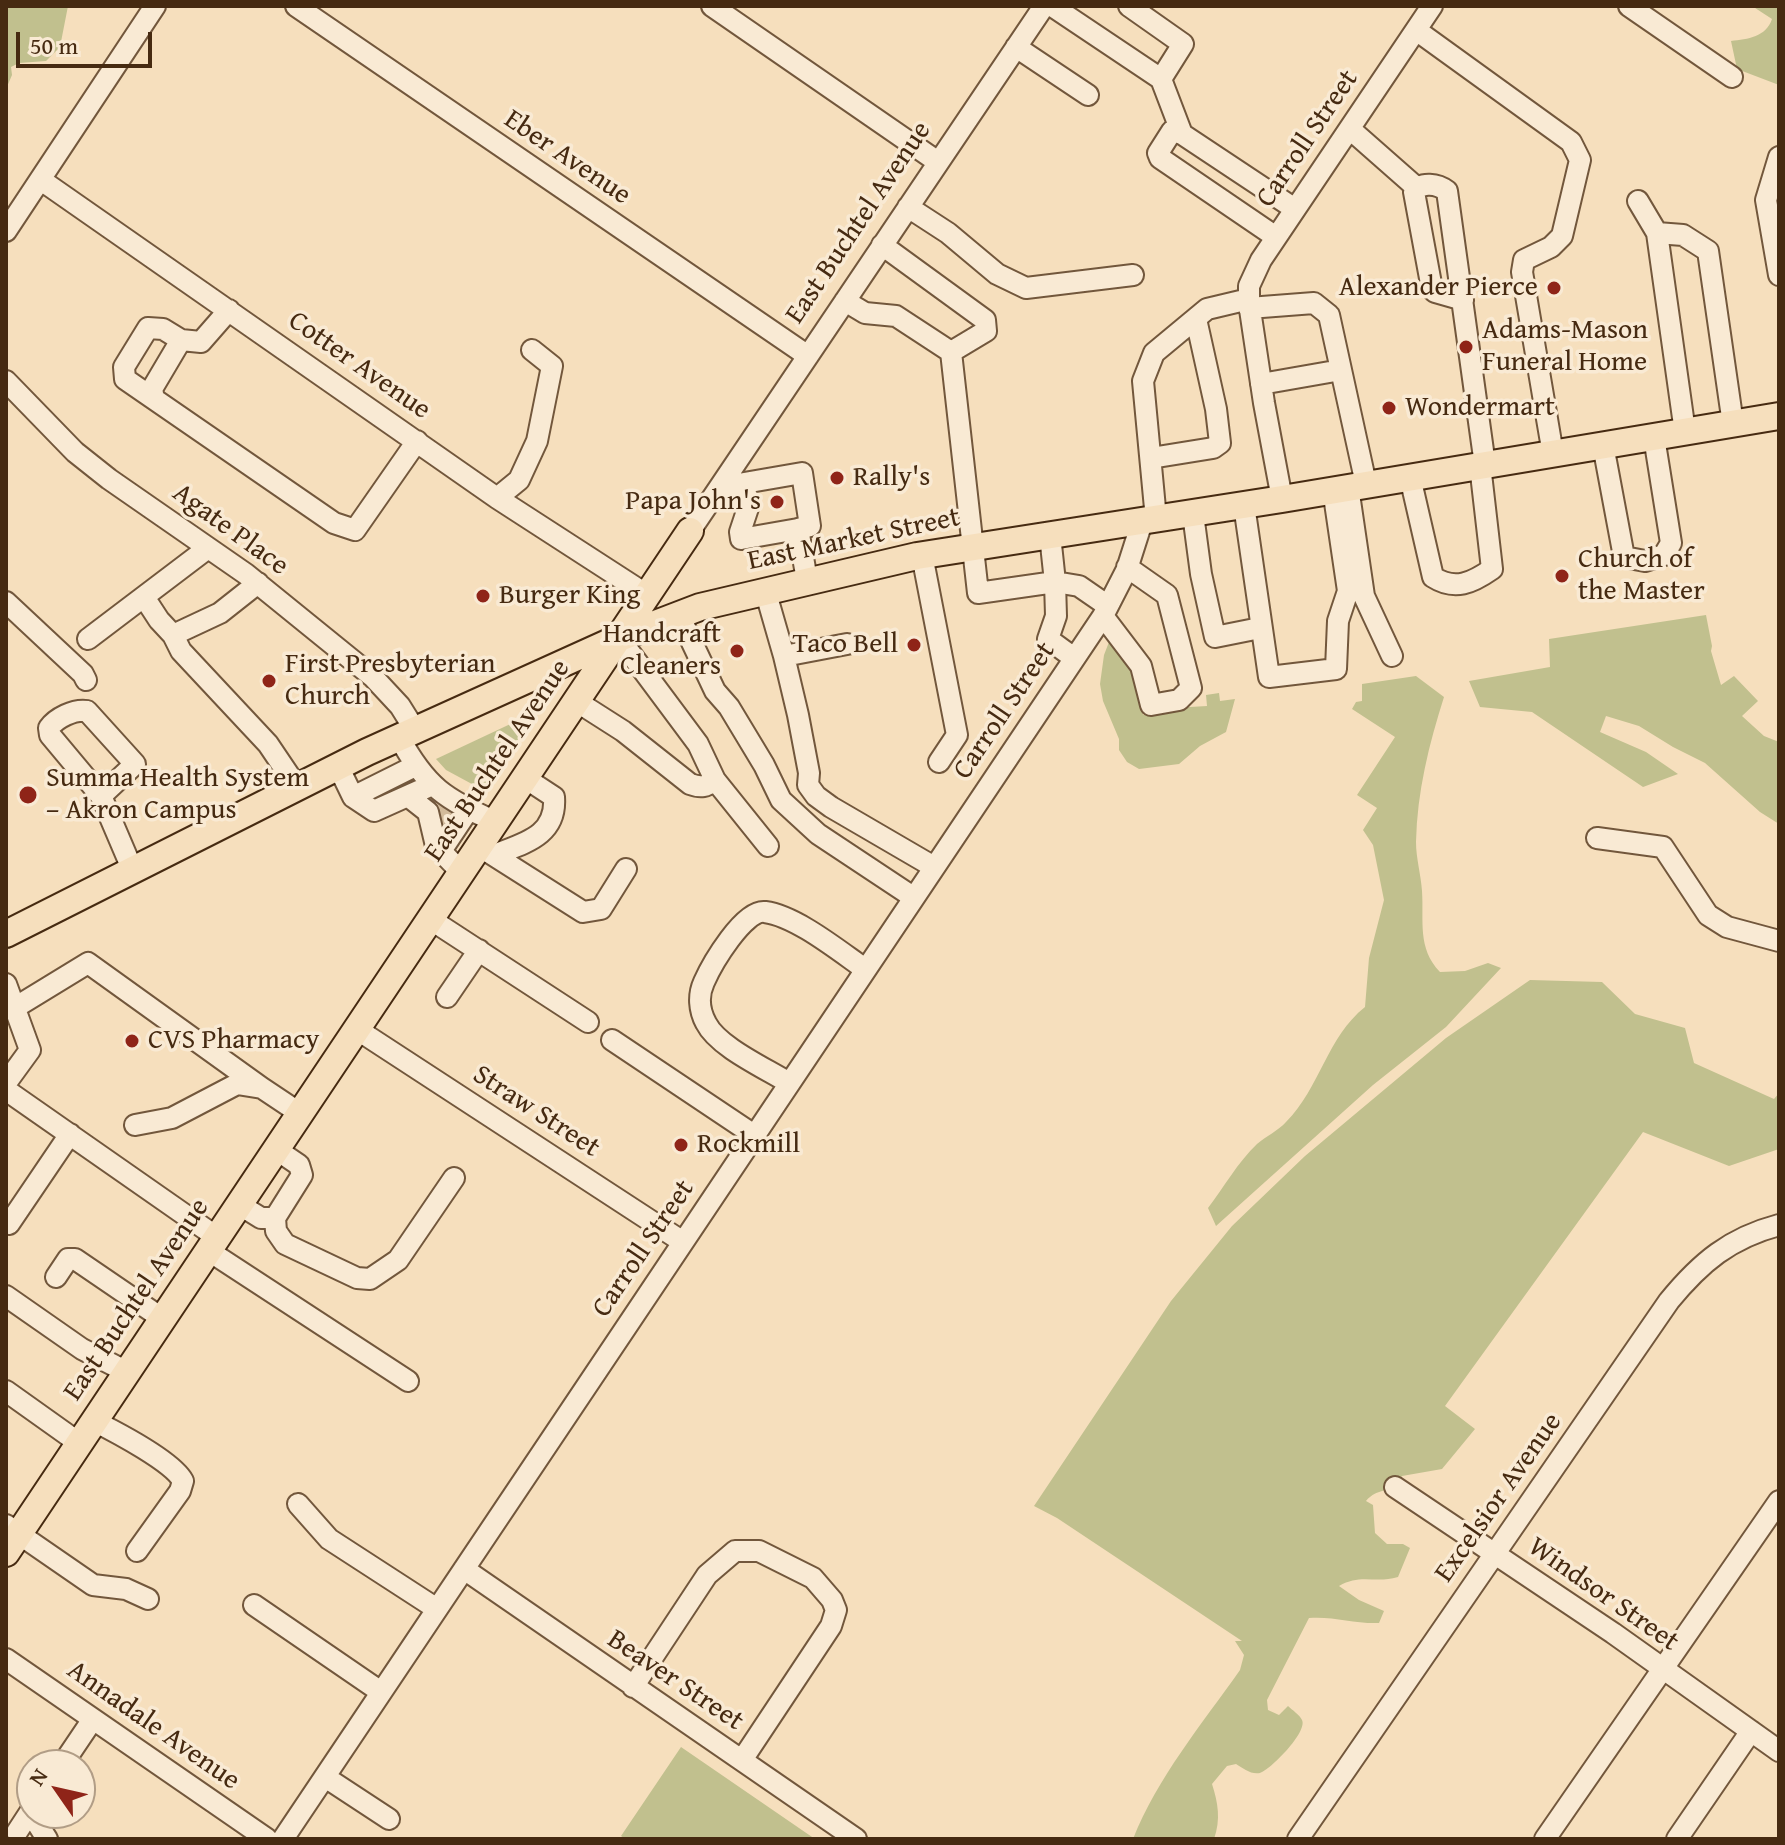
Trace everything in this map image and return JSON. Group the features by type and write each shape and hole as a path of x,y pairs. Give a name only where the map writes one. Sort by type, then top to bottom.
{"main road":[{"name":"East Market Street","path":"6,934 338,766 619,638 679,615 765,590 922,555 1193,514 1779,416"},
{"name":"East Buchtel Avenue","path":"10,1537 94,1421 461,872 487,851 496,822 690,531"}],"street":[{"path":"6,231 154,6"},
{"name":"Eber Avenue","path":"296,6 808,356"},
{"path":"712,6 938,162"},
{"name":"East Buchtel Avenue","path":"690,531 1044,6"},
{"path":"1052,6 1161,79 1182,134"},
{"path":"1129,6 1183,44 1161,79"},
{"name":"Carroll Street","path":"1282,499 1249,304 1253,272 1432,6"},
{"path":"1629,6 1732,77"},
{"path":"1416,30 1571,142 1580,160 1562,236 1551,247 1524,260 1522,272 1553,454"},
{"path":"1016,47 1088,95"},
{"path":"1350,129 1417,188"},
{"path":"1276,237 1160,158 1158,153 1172,131 1182,134 1295,209"},
{"path":"1779,157 1766,200 1779,275"},
{"name":"Cotter Avenue","path":"41,180 497,498 647,595"},
{"path":"1410,477 1433,577 1445,585 1471,583 1492,569 1463,300 1447,191 1441,186 1424,184 1414,192 1432,289 1463,300"},
{"path":"1638,201 1657,233 1685,432"},
{"path":"908,207 948,233 997,274 1026,288 1133,275"},
{"path":"1657,233 1683,235 1708,251 1733,424"},
{"path":"882,245 985,320 986,331 951,352"},
{"path":"845,301 865,313 896,316 951,352"},
{"path":"1149,520 1151,458 1143,381 1154,353 1207,309 1249,304 1314,303 1329,315 1341,370 1349,487 1364,596 1392,656"},
{"path":"229,310 201,342 181,340 163,329 148,328 124,367 125,379 334,523 355,530 417,441"},
{"path":"1151,458 1213,448 1220,443 1216,409 1196,319"},
{"path":"154,399 152,389 181,340"},
{"path":"497,498 519,480 537,441 552,366 532,350"},
{"path":"951,352 978,593 1055,582 1079,586 1105,611 1141,666 1151,705 1179,700 1191,688 1167,595 1127,567"},
{"path":"1261,384 1341,370"},
{"name":"Agate Place","path":"6,381 75,452 258,583 373,677 400,706 415,766 457,805 496,822"},
{"path":"1603,445 1624,557 1645,561 1664,555 1671,543 1654,437"},
{"path":"721,487 802,473 807,580"},
{"path":"745,485 748,508 740,532 741,539 804,525"},
{"path":"1244,505 1269,677 1336,669 1338,621 1348,591 1349,487"},
{"path":"1193,514 1201,574 1215,637 1260,628"},
{"name":"Carroll Street","path":"283,1839 1105,611 1149,520"},
{"path":"1050,535 1056,616 1048,639 1074,658"},
{"path":"88,639 208,548"},
{"path":"922,555 957,735 939,762"},
{"path":"173,635 220,613 258,583"},
{"path":"765,590 784,656 803,744 808,785 816,796 831,807 934,867"},
{"path":"144,597 173,635 181,651 268,744 297,787"},
{"path":"6,602 86,680"},
{"path":"679,615 715,691 729,707 781,800 818,834 913,897"},
{"path":"619,638 698,744 715,780 768,846"},
{"path":"784,656 847,644"},
{"path":"576,701 623,731 690,784 707,786 715,780"},
{"path":"338,766 353,797 374,811 432,785"},
{"path":"353,797 415,766"},
{"path":"487,851 538,838 550,819 555,807 554,797 525,778"},
{"path":"101,796 133,871"},
{"path":"409,797 428,812 435,828 436,846 461,872"},
{"path":"441,851 457,805"},
{"path":"1597,838 1663,847 1708,915 1727,927 1779,941"},
{"path":"487,851 583,912 601,909 626,869"},
{"path":"789,1083 715,1037 706,1024 699,1008 703,984 726,945 746,917 761,911 778,915 804,929 865,969"},
{"path":"430,919 588,1022"},
{"path":"447,997 479,950"},
{"path":"16,1007 88,963 301,1114"},
{"path":"6,984 30,1050 9,1090 213,1244 408,1381"},
{"name":"Straw Street","path":"358,1030 683,1242"},
{"path":"612,1040 754,1135"},
{"path":"135,1125 172,1118 237,1084 262,1088"},
{"path":"9,1224 70,1134"},
{"path":"277,1150 299,1165 302,1175 275,1218 276,1231 285,1244 357,1278 370,1279 398,1260 454,1178"},
{"path":"240,1205 261,1218 275,1218"},
{"name":"Excelsior Avenue","path":"1299,1838 1669,1301 1697,1268 1721,1250 1749,1235 1779,1225"},
{"path":"56,1277 68,1259 75,1259 163,1319"},
{"path":"6,1296 82,1349 127,1372"},
{"path":"6,1391 79,1443"},
{"path":"94,1421 140,1447 175,1471 183,1481 180,1491 137,1551"},
{"name":"Windsor Street","path":"1395,1487 1779,1751"},
{"path":"1545,1839 1779,1501"},
{"path":"298,1504 329,1539 437,1609"},
{"path":"10,1537 93,1585 126,1589 148,1599"},
{"path":"633,1687 707,1575 735,1551 759,1551 813,1578 832,1600 836,1610 831,1626 742,1760"},
{"name":"Beaver Street","path":"464,1569 856,1839"},
{"path":"254,1605 381,1692"},
{"name":"Annadale Avenue","path":"6,1659 267,1839"},
{"path":"73,1749 93,1719"},
{"path":"1677,1839 1751,1731"},
{"path":"325,1777 389,1819"}],"shaded area":[{"path":"6,6 68,6 60,47 46,61 19,63 11,67 12,75 6,89"},
{"path":"1752,6 1779,6 1779,85 1737,69 1731,41 1761,33 1772,19"},
{"path":"1706,615 1711,651 1721,685 1734,676 1758,701 1742,716 1764,736 1779,742 1779,824 1760,812 1705,763 1639,726 1606,716 1600,732 1646,752 1678,774 1643,787 1532,712 1480,707 1469,681 1550,667 1549,639"},
{"path":"1117,634 1133,656 1143,715 1173,708 1207,706 1206,695 1219,693 1220,701 1235,699 1226,732 1200,746 1179,764 1139,769 1127,762 1119,750 1119,739 1103,701 1100,684 1104,655 1109,642"},
{"path":"1416,676 1444,697 1425,768 1417,823 1416,848 1425,944 1440,972 1465,971 1488,963 1501,968 1446,1027 1373,1085 1216,1226 1208,1208 1250,1151 1298,1109 1341,1033 1365,1007 1369,958 1384,900 1373,845 1363,830 1377,808 1357,795 1395,737 1352,709 1356,702 1362,701 1362,684"},
{"path":"521,719 526,720 526,729 483,790 446,770 436,759"},
{"path":"1530,980 1602,982 1635,1014 1685,1028 1694,1063 1774,1099 1779,1093 1779,1149 1729,1166 1643,1132 1445,1406 1475,1429 1442,1469 1402,1476 1393,1486 1366,1501 1373,1505 1375,1533 1387,1544 1403,1544 1410,1548 1398,1577 1354,1580 1339,1586 1359,1600 1384,1611 1379,1623 1309,1618 1267,1700 1268,1710 1279,1715 1288,1706 1301,1718 1302,1726 1294,1741 1260,1773 1250,1772 1236,1764 1227,1766 1212,1784 1218,1811 1214,1839 1133,1839 1167,1773 1240,1670 1244,1655 1235,1641 1242,1641 1057,1518 1034,1506 1171,1301 1232,1226 1305,1156 1446,1038"},
{"path":"681,1747 815,1839 625,1839 621,1836"}],"tunnel":[{"path":"436,826 449,805"}],"place":[{"name":"Alexander Pierce","path":"1554,288"},
{"name":"Adams-Mason Funeral Home","path":"1466,347"},
{"name":"Wondermart","path":"1389,408"},
{"name":"Rally's","path":"837,478"},
{"name":"Papa John's","path":"777,502"},
{"name":"Church of the Master","path":"1562,576"},
{"name":"Burger King","path":"483,596"},
{"name":"Taco Bell","path":"914,645"},
{"name":"Handcraft Cleaners","path":"737,651"},
{"name":"First Presbyterian Church","path":"269,681"},
{"name":"Summa Health System – Akron Campus","path":"28,795"},
{"name":"CVS Pharmacy","path":"132,1041"},
{"name":"Rockmill","path":"681,1145"}]}
